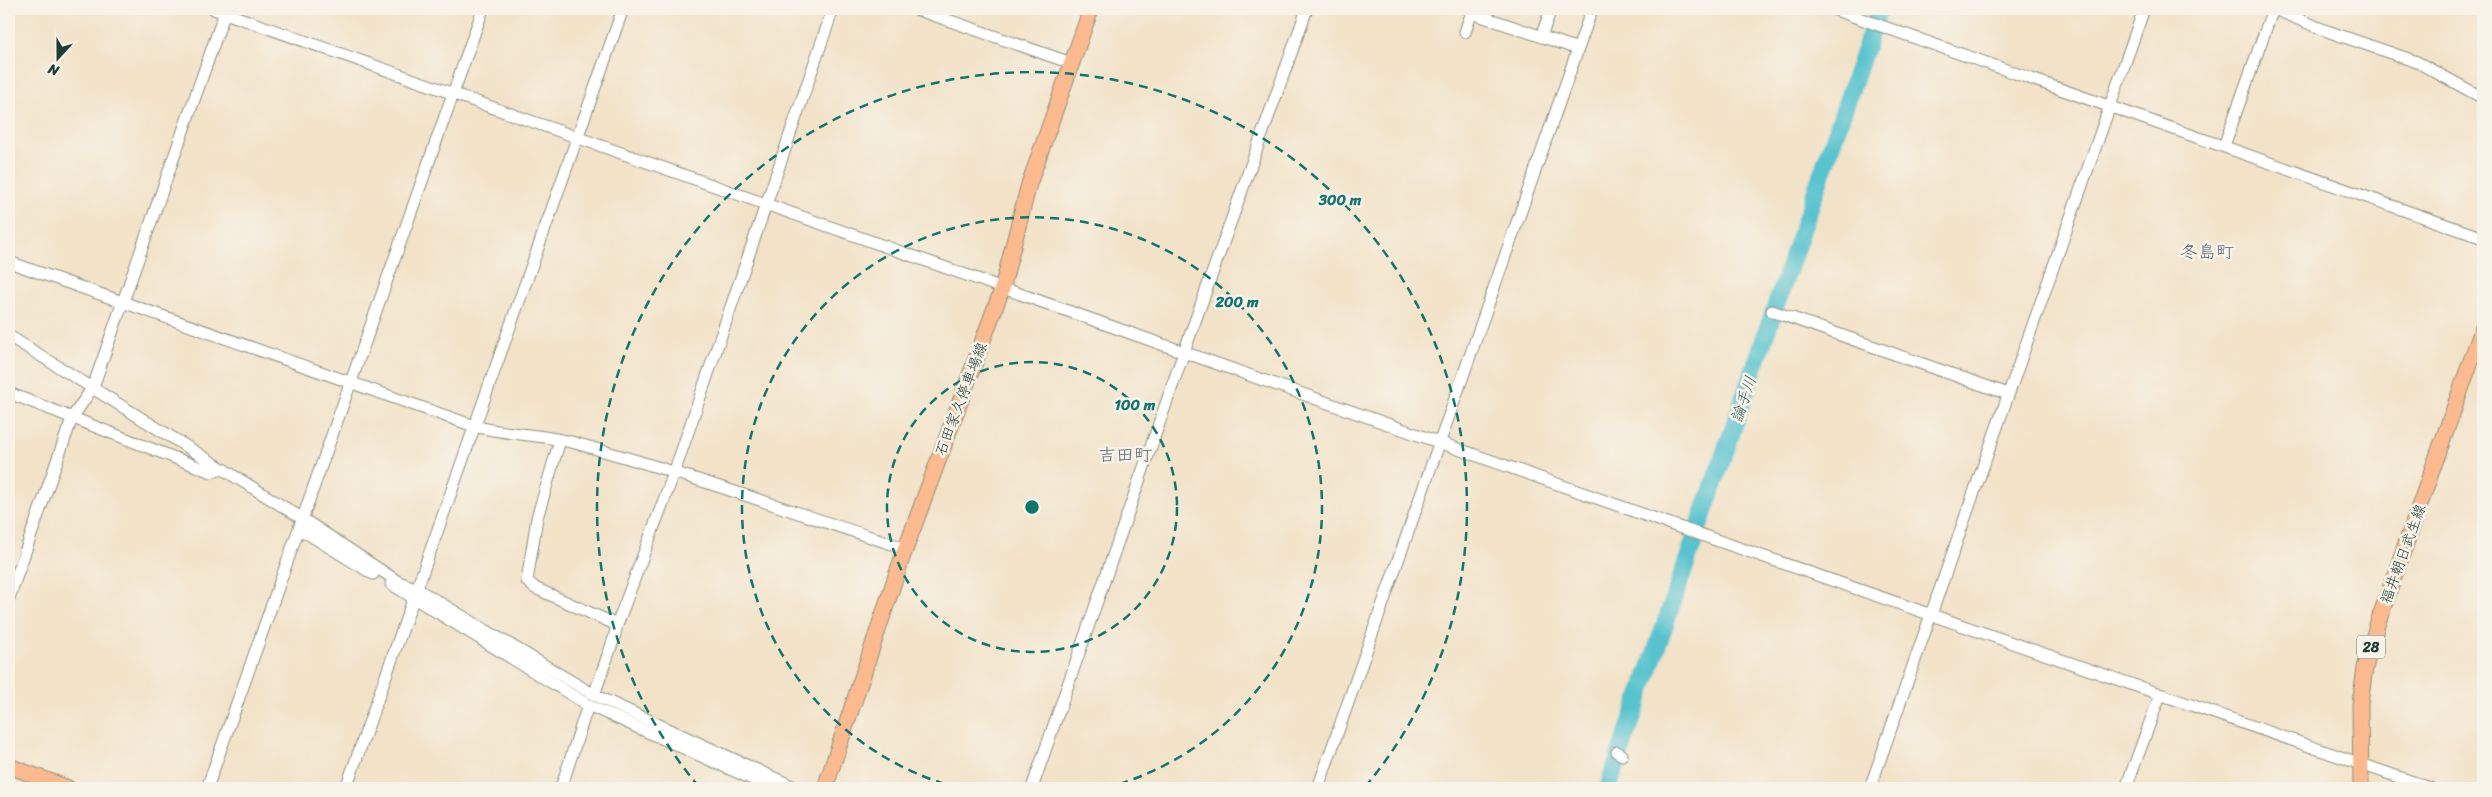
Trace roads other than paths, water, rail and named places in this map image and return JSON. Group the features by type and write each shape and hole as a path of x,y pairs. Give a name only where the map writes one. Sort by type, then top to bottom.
{"main road":[{"name":"石田家久停車場線","path":"825,788 902,558 1002,289 1029,184 1091,9"},
{"name":"福井朝日武生線","path":"2361,788 2360,704 2365,668 2377,625 2483,327"},
{"path":"9,766 68,788"}],"street":[{"path":"206,788 483,9"},
{"path":"346,788 623,9"},
{"path":"561,788 617,625 674,474 764,204 833,9"},
{"path":"916,9 1071,63"},
{"path":"1032,788 1184,352 1307,9"},
{"path":"1541,37 1551,9"},
{"path":"1318,788 1592,9"},
{"path":"1833,9 2483,238"},
{"path":"1870,788 2144,9"},
{"path":"2224,146 2274,9 2327,32 2417,62 2483,98"},
{"path":"9,598 72,418 93,387 221,10 576,138 1694,533 2430,788"},
{"path":"1465,32 1473,11 1578,49"},
{"path":"9,262 474,426 497,432 560,440 636,460 901,547 902,558"},
{"path":"1775,312 2008,394"},
{"path":"9,336 224,469 301,524 591,700 772,788"},
{"path":"9,393 211,472 224,469"},
{"path":"560,440 537,518 527,581 536,588 617,625"},
{"path":"2126,788 2160,695"},
{"path":"591,700 796,788"}],"waterway":[{"name":"論手川","path":"1608,788 1879,9"}],"district":[{"name":"冬島町","path":"2207,252"},
{"name":"吉田町","path":"1125,455"}]}
